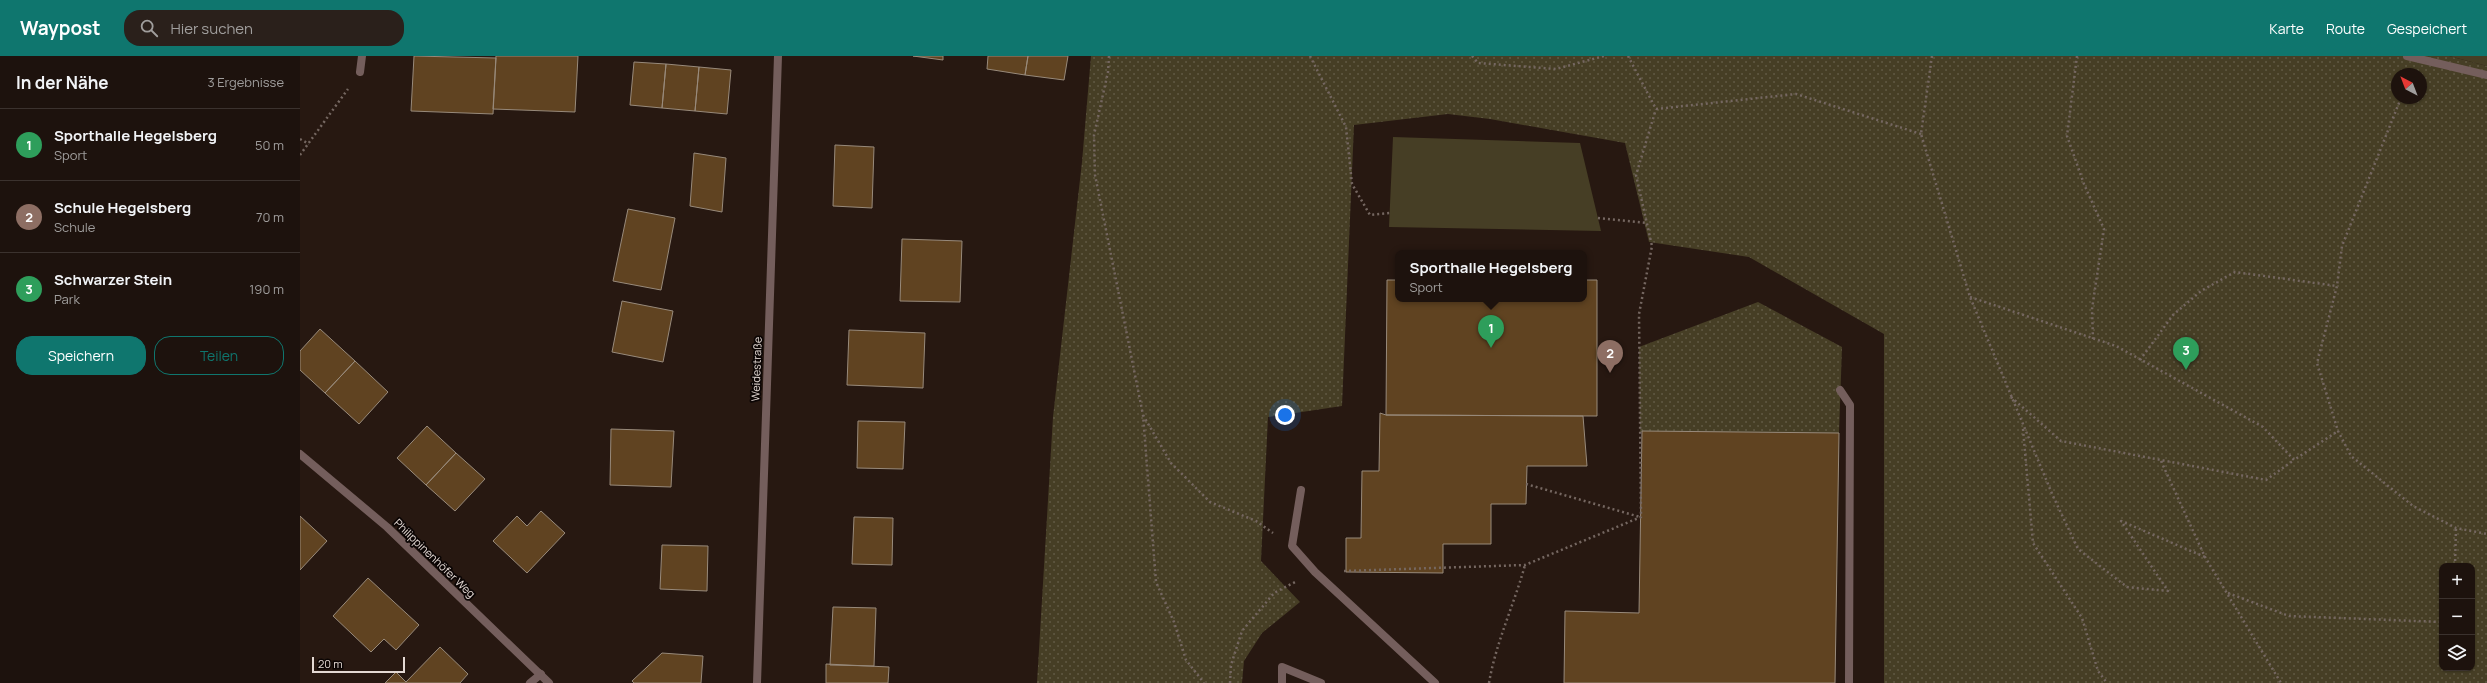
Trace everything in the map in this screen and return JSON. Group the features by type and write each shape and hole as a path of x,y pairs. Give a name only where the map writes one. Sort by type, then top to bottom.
{"street":[{"path":"360,72 362,56"},
{"name":"Weidestraße","path":"757,683 778,56"},
{"path":"2407,56 2487,75"},
{"path":"1840,390 1850,405 1850,683"},
{"name":"Philippinenhöfer Weg","path":"300,454 387,527 549,683"},
{"path":"1301,490 1292,546 1315,572 1435,683"},
{"path":"1282,683 1282,667 1321,683"},
{"path":"530,683 541,674"}],"path":[{"path":"1109,56 1108,72 1094,134 1095,175 1143,415 1156,582 1174,622 1186,660 1204,683"},
{"path":"1310,56 1346,127 1352,184 1370,215 1390,213"},
{"path":"1472,56 1478,63 1556,69 1604,56"},
{"path":"1628,56 1656,109 1636,175 1652,246 1639,314 1641,517"},
{"path":"1932,56 1921,134 1970,297 2010,397 2078,549 2127,587 2168,591 2121,521 2205,557"},
{"path":"2077,56 2067,136 2084,184 2104,229 2092,309 2093,339"},
{"path":"300,155 360,72"},
{"path":"1656,109 1796,94 1921,134"},
{"path":"2399,104 2342,246 2337,286 2317,363 2338,431 2351,456 2413,506 2456,528 2487,534"},
{"path":"300,139 308,144"},
{"path":"1598,218 1647,223"},
{"path":"2140,360 2173,316 2200,291 2235,272 2337,286"},
{"path":"1970,297 2116,346 2263,427 2294,460"},
{"path":"2010,397 2061,441 2266,480 2338,431"},
{"path":"1143,415 1171,463 1210,502 1256,521 1292,546"},
{"path":"2023,427 2033,543 2082,618 2098,671 2108,683"},
{"path":"2161,461 2205,557 2282,683"},
{"path":"1526,484 1641,517"},
{"path":"1230,683 1230,665 1242,631 1274,592 1315,572 1525,565 1641,517"},
{"path":"2455,563 2456,528"},
{"path":"1489,683 1493,659 1515,602 1525,565"},
{"path":"2228,593 2289,616 2439,622"}],"shaded area":[{"path":"1091,56 2449,56 2487,66 2487,683 1884,683 1884,334 1749,257 1649,242 1625,143 1490,119 1448,114 1354,125 1342,406 1268,417 1261,561 1300,602 1262,633 1244,661 1242,683 1037,683 1053,417 1082,162"},
{"path":"2449,56 2487,56 2487,66"},
{"path":"1393,137 1580,143 1601,231 1389,227"},
{"path":"1758,302 1842,347 1839,433 1640,432 1639,347"}],"building":[{"path":"414,56 496,58 493,114 411,111"},
{"path":"496,56 578,56 575,112 493,109"},
{"path":"913,56 943,56 943,60"},
{"path":"988,56 1028,56 1025,75 987,69"},
{"path":"1028,56 1068,56 1064,80 1025,75"},
{"path":"634,62 666,64 662,108 630,105"},
{"path":"666,64 699,67 695,111 662,108"},
{"path":"699,67 731,70 727,114 695,111"},
{"path":"835,145 874,147 872,208 833,206"},
{"path":"694,153 726,158 722,212 690,206"},
{"path":"628,209 675,218 661,290 613,281"},
{"path":"902,239 962,241 960,302 900,301"},
{"path":"1387,280 1395,280 1395,302 1587,302 1587,280 1597,280 1597,416 1386,415"},
{"path":"622,301 673,311 663,362 612,352"},
{"path":"320,329 355,361 325,393 300,370 300,351"},
{"path":"849,330 925,333 923,388 847,385"},
{"path":"355,361 388,392 359,424 325,393"},
{"path":"1380,413 1386,415 1583,416 1587,466 1527,466 1526,504 1491,504 1491,544 1443,544 1443,573 1346,572 1346,538 1361,538 1362,471 1379,471"},
{"path":"858,421 905,422 903,469 857,468"},
{"path":"427,426 456,453 426,485 397,458"},
{"path":"611,429 674,431 671,487 610,485"},
{"path":"1642,431 1839,433 1835,683 1564,683 1565,611 1639,613"},
{"path":"456,453 485,479 455,511 426,485"},
{"path":"541,511 565,533 527,573 493,541 517,516 527,526"},
{"path":"300,516 327,541 300,570"},
{"path":"854,517 893,518 892,565 852,564"},
{"path":"662,545 708,546 707,591 660,589"},
{"path":"368,578 419,625 396,650 384,639 371,652 333,616"},
{"path":"833,607 876,608 874,666 830,665"},
{"path":"440,647 468,674 460,683 385,683 396,672 406,682"},
{"path":"662,653 703,656 701,683 634,683 632,681"},
{"path":"826,664 889,667 888,683 826,683"}],"place":[{"name":"Sporthalle Hegelsberg","path":"1491,348"},
{"name":"Schwarzer Stein","path":"2186,370"},
{"name":"Schule Hegelsberg","path":"1610,373"}]}
